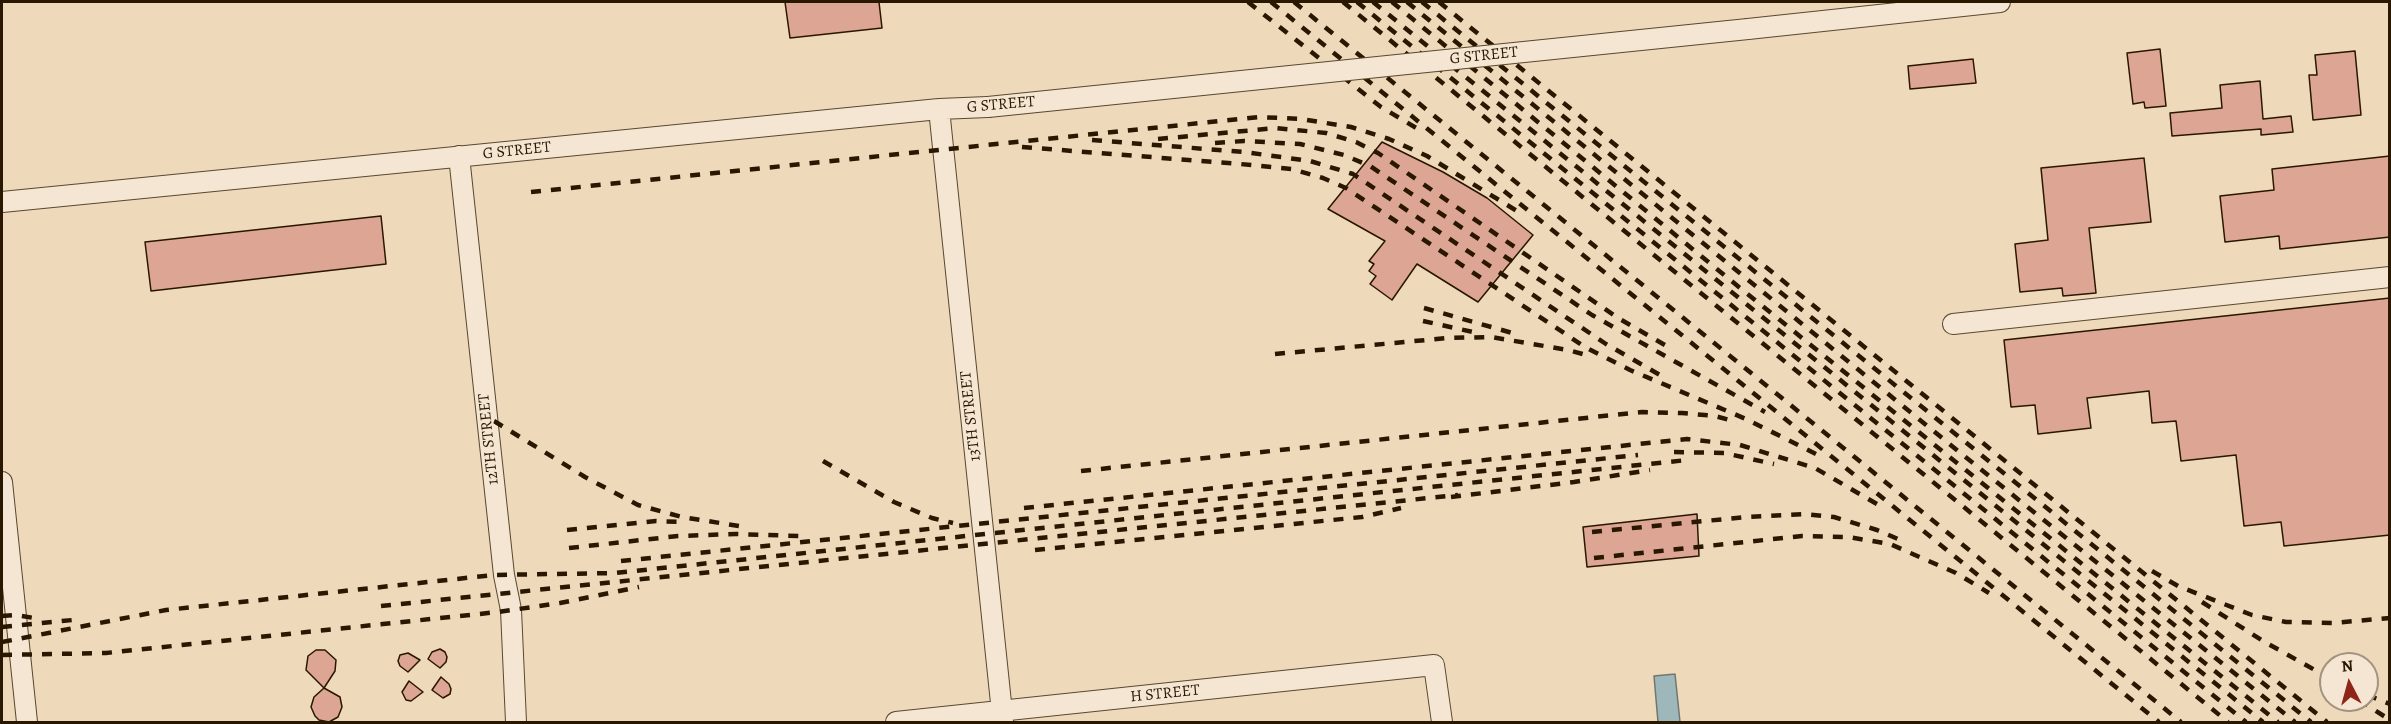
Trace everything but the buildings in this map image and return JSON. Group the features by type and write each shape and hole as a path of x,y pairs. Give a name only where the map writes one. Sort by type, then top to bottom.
{"lane":[{"name":"G STREET","path":"2,202 459,156 988,107 1748,28 1859,9 2000,2"},
{"name":"13TH STREET","path":"939,110 1002,717"},
{"name":"12TH STREET","path":"459,156 503,563 511,610 516,723"},
{"path":"1953,324 2390,277"},
{"path":"2,482 27,723"},
{"name":"H STREET","path":"896,723 1002,717 1434,665 1442,723"}],"water":[{"path":"1675,674 1680,722 1658,722 1654,676"}],"railway":[{"path":"1248,2 1381,107 1418,129"},
{"path":"1271,2 2159,722"},
{"path":"1294,2 2181,722"},
{"path":"1343,2 2228,722"},
{"path":"1357,2 2246,722"},
{"path":"1373,2 2263,722"},
{"path":"1392,2 1729,279 2278,722"},
{"path":"1407,2 2295,722"},
{"path":"1422,2 2311,722"},
{"path":"1439,2 2327,722"},
{"path":"531,192 1259,117 1301,119 1351,127 1389,139 1427,156 1517,211"},
{"path":"1158,139 1276,128 1326,133 1356,142 1378,153 1618,318 1670,348"},
{"path":"1092,140 1244,152 1310,161 1353,174 1606,344 1667,379"},
{"path":"1215,143 1244,141 1300,144 1344,155 1370,166 1592,315 1765,412"},
{"path":"1022,147 1292,169 1323,178 1346,188 1585,347 1630,370 1746,419 1824,458"},
{"path":"1424,308 1516,334"},
{"path":"1423,321 1473,332"},
{"path":"1275,354 1448,338 1491,337 1590,356"},
{"path":"1081,471 1642,412 1715,416 1737,422"},
{"path":"494,421 585,477 638,505 682,517 739,526"},
{"path":"1024,508 1687,439 1740,445 1815,468 1882,507"},
{"path":"1674,452 1724,453 1774,464"},
{"path":"621,561 1638,455"},
{"path":"2,642 166,610 494,575 615,573 1687,460"},
{"path":"823,461 894,502 932,518 953,523"},
{"path":"1451,497 1650,470"},
{"path":"381,606 1458,495"},
{"path":"1035,550 1362,517 1401,508"},
{"path":"1592,532 1746,517 1804,514 1834,517 1877,530 1905,542"},
{"path":"567,530 656,521 681,522"},
{"path":"569,548 678,536 736,534 799,536"},
{"path":"1594,558 1802,536 1848,537 1890,544 1956,573 1989,593"},
{"path":"2152,571 2178,586 2252,615 2286,622 2333,623 2390,618"},
{"path":"2,655 106,653 498,612 560,603 639,587"},
{"path":"2202,602 2263,641 2319,672"},
{"path":"2,616 16,615 34,618"},
{"path":"2,627 73,620"},
{"path":"2379,700 2390,704"},
{"path":"2378,712 2390,720"}]}
